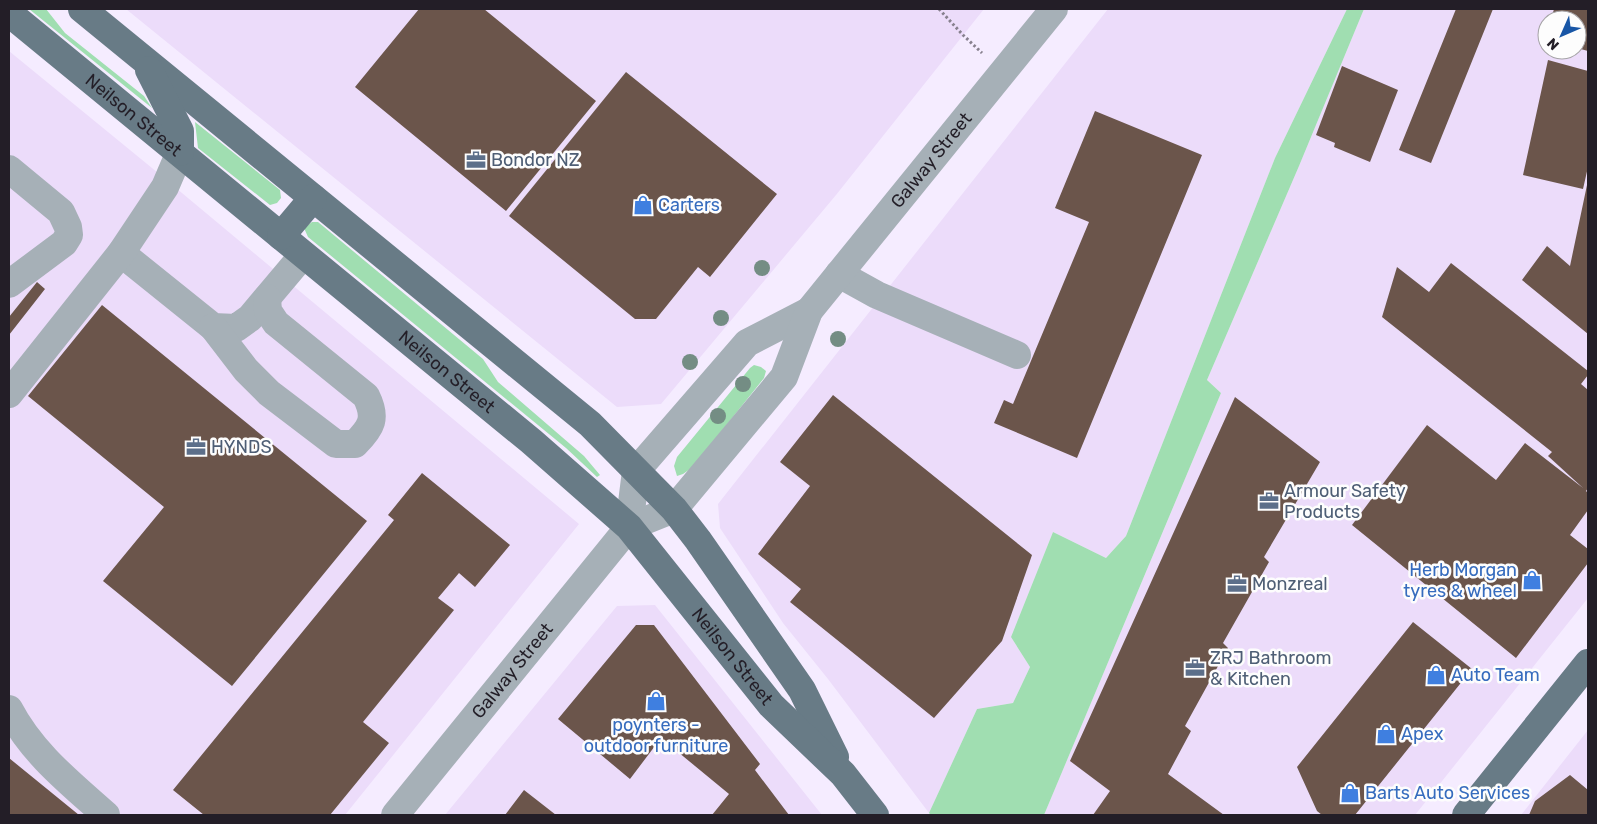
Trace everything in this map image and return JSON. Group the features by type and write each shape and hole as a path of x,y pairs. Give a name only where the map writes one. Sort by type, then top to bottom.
{"main road":[{"name":"Neilson Street","path":"82,9 590,424 674,509 698,540 802,690 843,774"},
{"name":"Neilson Street","path":"9,13 531,441 629,527 771,705 843,774 875,815"},
{"path":"144,60 180,131 180,152"},
{"path":"281,236 313,198"},
{"path":"1466,815 1588,663"}],"street":[{"name":"Galway Street","path":"395,815 629,527 674,509 784,377 809,311 1054,9"},
{"path":"13,384 121,253 165,187 180,152"},
{"path":"9,169 61,212 68,226 68,235 64,243 9,284"},
{"path":"121,253 212,327 246,370 269,393 336,444 355,444 366,433 371,422 372,408 366,396 276,323 268,311 267,298"},
{"path":"212,327 236,328 250,318 303,255"},
{"path":"839,274 877,295 1016,355"},
{"name":"Galway Street","path":"636,471 747,343 809,311"},
{"path":"629,527 636,471"},
{"path":"9,710 19,729 51,766 106,815"}],"path":[{"path":"938,9 1003,72"}],"shaded area":[{"path":"126,9 984,9 836,195 661,404 617,407"},
{"path":"1108,9 1347,9 1275,158 1126,536 1106,558 1053,532 1011,637 1030,667 1013,703 977,709 929,813 828,679 783,623 720,528 718,504"},
{"path":"1364,9 1588,9 1588,598 1415,815 1044,815 1221,393 1207,380"},
{"path":"9,51 579,524 345,815 9,815"},
{"path":"655,605 822,815 445,815 617,606"},
{"path":"1588,730 1588,815 1521,815"}],"green space":[{"path":"29,9 46,9 65,33 144,96 152,108"},
{"path":"1347,9 1364,9 1207,380 1221,393 1044,815 931,815 929,813 977,709 1013,703 1030,667 1011,637 1053,532 1106,558 1126,536 1275,158"},
{"path":"195,122 280,190 281,198 277,203 270,205 198,148"},
{"path":"312,222 318,222 483,359 498,382 584,456 600,475 597,477 566,448 308,237 304,228"},
{"path":"754,365 766,371 764,378 693,467 677,476 674,466 677,457"}],"building":[{"path":"419,9 484,9 596,101 506,211 355,87"},
{"path":"1456,9 1493,9 1431,163 1399,150"},
{"path":"1588,9 1588,51 1587,10 1554,10"},
{"path":"1548,60 1588,71 1588,167 1583,189 1523,175"},
{"path":"1342,66 1398,90 1370,162 1334,147 1335,143 1316,135"},
{"name":"Carters","path":"626,72 777,194 710,277 698,267 656,319 635,319 509,216"},
{"path":"1095,111 1202,155 1077,458 994,423 1004,400 1013,404 1089,222 1055,208"},
{"path":"1587,185 1588,334 1522,280 1547,246 1570,266"},
{"path":"1451,263 1588,371 1588,375 1581,384 1588,390 1588,488 1586,491 1588,493 1588,510 1570,535 1588,549 1588,563 1516,658 1352,525 1427,425 1496,480 1525,443 1583,488 1548,456 1552,452 1382,317 1397,267 1429,292"},
{"path":"37,282 45,289 9,335 9,317"},
{"path":"102,305 367,521 232,686 103,581 164,507 28,396"},
{"path":"833,395 1032,555 1002,641 934,718 790,602 801,589 758,554 810,486 780,462"},
{"path":"1235,397 1320,462 1264,557 1269,562 1223,643 1228,648 1185,726 1191,731 1168,774 1224,815 1093,815 1110,791 1070,761"},
{"path":"422,473 510,545 475,587 459,573 438,598 454,610 363,722 389,743 330,815 204,815 173,790 394,520 388,515"},
{"path":"1413,622 1472,669 1355,815 1322,815 1317,811 1297,767"},
{"path":"636,625 654,625 760,764 755,770 789,815 712,815 729,794 661,738 630,779 558,719"},
{"path":"9,758 79,815 9,815"},
{"path":"1570,775 1588,790 1588,815 1529,815 1535,801"},
{"path":"524,790 556,815 505,815"}],"place":[{"name":"Bondor NZ","path":"476,160"},
{"name":"Carters","path":"643,205"},
{"name":"HYNDS","path":"196,447"},
{"name":"Armour Safety Products","path":"1269,501"},
{"name":"Herb Morgan tyres & wheel","path":"1532,580"},
{"name":"Monzreal","path":"1237,584"},
{"name":"ZRJ Bathroom & Kitchen","path":"1195,668"},
{"name":"Auto Team","path":"1436,675"},
{"name":"poynters - outdoor furniture","path":"656,701"},
{"name":"Apex","path":"1386,734"},
{"name":"Barts Auto Services","path":"1350,793"}]}
